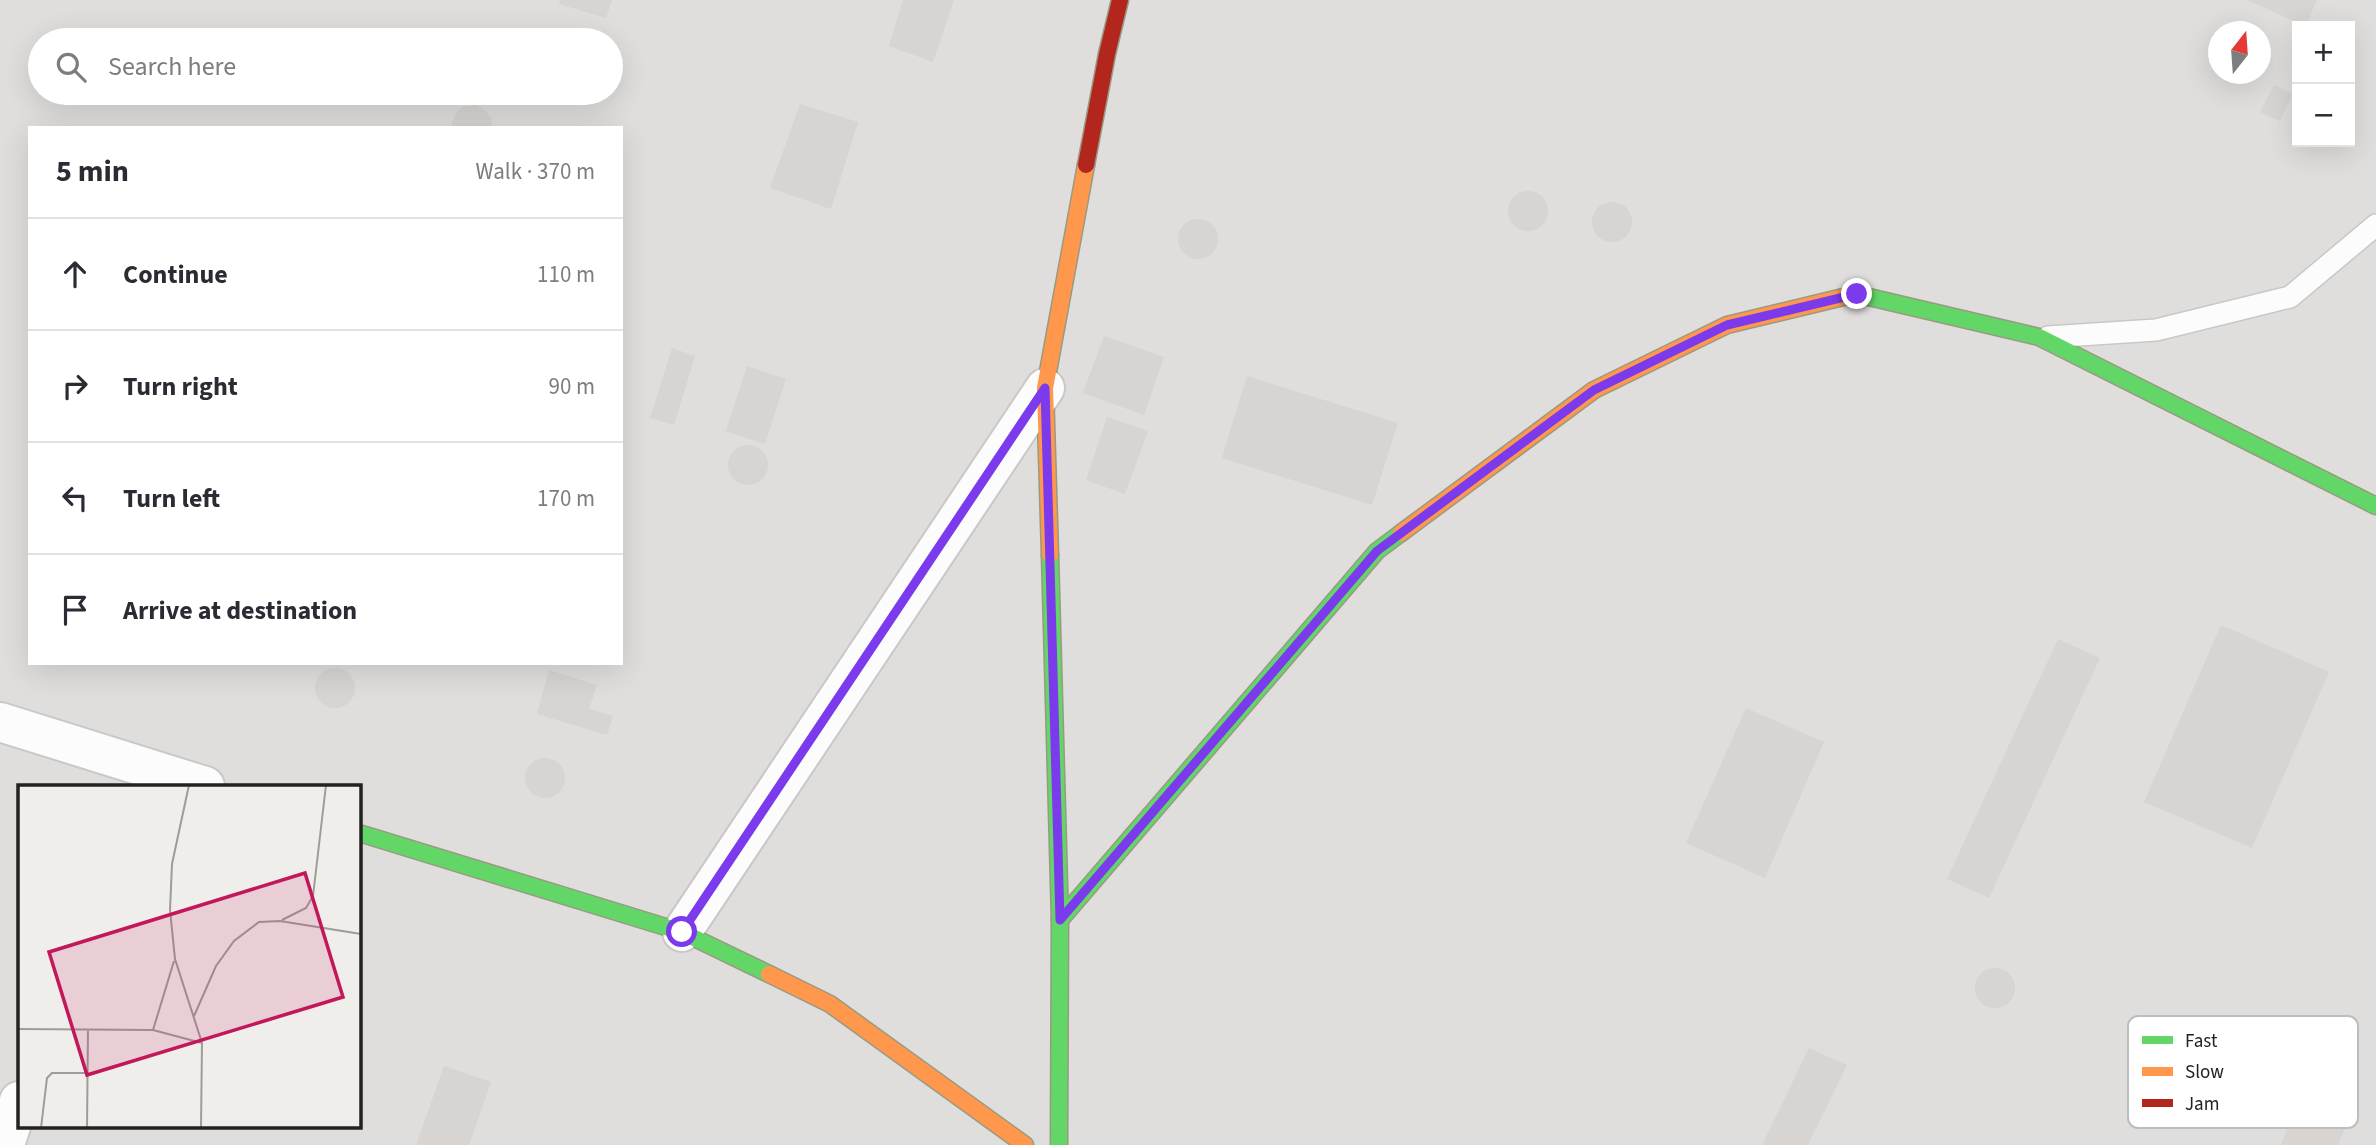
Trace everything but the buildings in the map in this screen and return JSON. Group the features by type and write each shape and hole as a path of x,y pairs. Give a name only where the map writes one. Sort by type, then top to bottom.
{"street":[{"path":"1059,1145 1060,920 1045,388 1107,54 1120,0"},
{"path":"1060,920 1377,551 1594,390 1727,325 1857,294 2039,337 2376,506"},
{"path":"682,932 1045,388"},
{"path":"0,722 127,775 198,785"},
{"path":"360,833 682,932 830,1004 1025,1145"}],"lane":[{"path":"2039,337 2156,330 2290,297 2376,225"}],"shaded area":[{"path":"0,0 2376,0 2376,1145 0,1145"}],"traffic: fast":[{"path":"1856,294 2039,337 2376,506"},
{"path":"1060,920 1377,551 1401,533"},
{"path":"1050,555 1060,920 1059,1145"},
{"path":"360,833 682,932 769,974"}],"traffic: slow":[{"path":"1050,555 1045,388 1086,165"},
{"path":"1401,533 1594,390 1727,325 1856,294"},
{"path":"769,974 830,1004 1025,1145"}],"traffic: jam":[{"path":"1086,165 1120,0"}],"route":[{"path":"682,932 1045,388 1060,920 1377,551 1594,390 1727,325 1857,294"}]}
